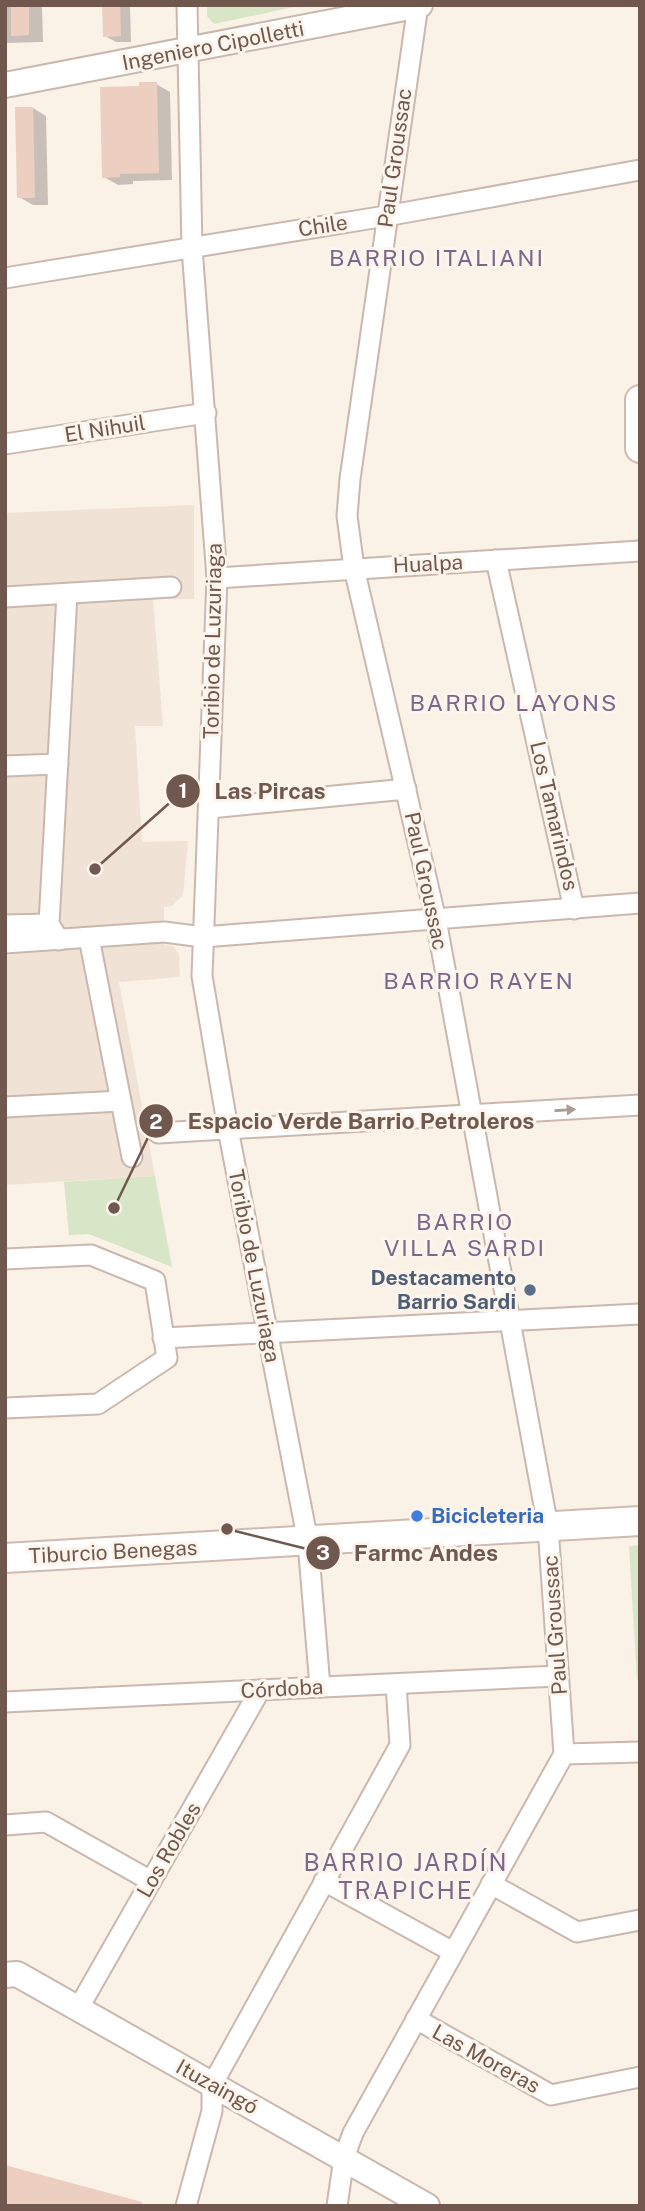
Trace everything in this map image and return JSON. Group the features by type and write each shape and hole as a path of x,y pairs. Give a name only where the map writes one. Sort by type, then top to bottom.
{"main road":[{"path":"640,400 640,448"},
{"name":"Tiburcio Benegas","path":"5,1558 640,1521"}],"street":[{"name":"Toribio de Luzuriaga","path":"187,5 192,248 217,578 202,976 228,1129 308,1542 320,1688"},
{"name":"Ingeniero Cipolletti","path":"5,85 419,5"},
{"name":"Paul Groussac","path":"419,5 386,216 347,516 354,568 436,920 548,1527 564,1754"},
{"name":"Chile","path":"5,278 386,216 640,170"},
{"name":"El Nihuil","path":"5,444 206,414"},
{"name":"Hualpa","path":"217,578 640,551"},
{"name":"Los Tamarindos","path":"496,560 574,909"},
{"path":"5,597 171,587"},
{"path":"54,932 58,764 67,594"},
{"path":"5,766 58,764"},
{"path":"210,808 406,789"},
{"path":"5,925 89,938 164,932 203,937 640,903"},
{"path":"5,943 54,932"},
{"path":"89,938 132,1157"},
{"path":"5,1107 121,1101"},
{"path":"158,1133 640,1105"},
{"path":"5,1259 91,1255 155,1281 167,1358 98,1404 5,1408"},
{"path":"163,1338 640,1314"},
{"name":"Córdoba","path":"5,1702 558,1676"},
{"path":"186,2206 212,2111 212,2085 400,1745 396,1684"},
{"name":"Los Robles","path":"78,2009 260,1690"},
{"path":"337,2206 344,2158 353,2133 564,1754 640,1752"},
{"path":"5,1825 46,1822 151,1881"},
{"path":"324,1881 453,1952"},
{"path":"491,1884 577,1932 640,1920"},
{"name":"Ituzaingó","path":"5,1975 17,1974 427,2206"},
{"name":"Las Moreras","path":"415,2020 551,2095 640,2077"}],"shaded area":[{"path":"194,505 194,599 153,599 163,726 135,726 142,842 188,841 183,895 172,906 164,907 164,945 173,946 179,954 180,977 119,982 155,1176 5,1185 5,513"}],"green space":[{"path":"207,5 303,5 214,24 207,16"},
{"path":"155,1176 172,1267 89,1234 69,1235 64,1182"},
{"path":"640,1545 640,1680 637,1680 629,1546"}],"building":[{"path":"11,5 29,5 29,35 11,36"},
{"path":"102,5 120,5 121,36 103,37"},
{"path":"139,82 157,82 159,173 120,174 120,177 102,178 100,87 139,86"},
{"path":"15,107 33,107 35,198 17,198"},
{"path":"5,2165 142,2202 141,2206 5,2206"}],"place":[{"name":"Las Pircas","path":"95,869"},
{"name":"Espacio Verde Barrio Petroleros","path":"114,1208"},
{"name":"Destacamento Barrio Sardi","path":"530,1290"},
{"name":"Bicicleteria","path":"417,1516"},
{"name":"Farmc Andes","path":"227,1529"}],"district":[{"name":"BARRIO ITALIANI","path":"437,258"},
{"name":"BARRIO LAYONS","path":"514,703"},
{"name":"BARRIO RAYEN","path":"479,981"},
{"name":"BARRIO VILLA SARDI","path":"465,1235"},
{"name":"BARRIO JARDÍN TRAPICHE","path":"406,1877"}]}
